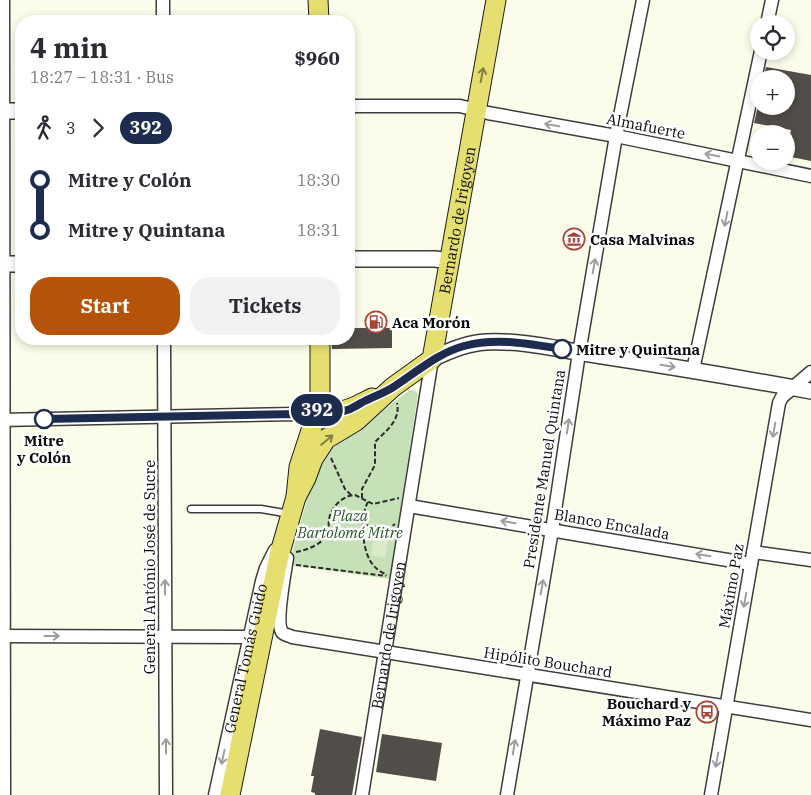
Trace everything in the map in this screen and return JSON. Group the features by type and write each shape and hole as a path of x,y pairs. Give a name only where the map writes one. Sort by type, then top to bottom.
{"main road":[{"path":"318,0 318,15"},
{"name":"Bernardo de Irigoyen","path":"432,359 451,261 475,110 496,0"},
{"name":"General Tomás Guido","path":"230,795 274,582 292,512 299,467 320,397 320,345"},
{"path":"292,512 320,445 330,436 364,414 393,387 432,359"},
{"path":"320,397 326,406 336,411 342,411 393,387"}],"street":[{"path":"3,0 2,636 4,795"},
{"path":"163,0 163,15"},
{"name":"Presidente Manuel Quintana","path":"506,795 552,530 579,352 616,136 642,0"},
{"path":"769,15 772,0"},
{"path":"693,370 759,60"},
{"name":"Almafuerte","path":"355,106 450,105 488,114 616,136 811,176"},
{"path":"2,111 15,111"},
{"path":"355,259 435,259 451,261"},
{"path":"2,264 15,264"},
{"path":"432,359 452,349 484,342 502,341 693,370 811,391"},
{"name":"General António José de Sucre","path":"164,345 166,795"},
{"name":"Bernardo de Irigoyen","path":"362,795 432,359"},
{"name":"Máximo Paz","path":"711,795 779,404 782,397 811,372"},
{"path":"2,420 297,414 314,418"},
{"name":"Blanco Encalada","path":"410,500 552,530 752,558 811,560"},
{"name":"General Tomás Guido","path":"281,631 279,619 292,512"},
{"name":"General Tomás Guido","path":"215,795 266,568 292,512"},
{"name":"Hipólito Bouchard","path":"281,631 292,637 811,720"},
{"path":"2,636 249,637"}],"lane":[{"path":"191,509 261,509 292,512"}],"path":[{"path":"362,498 362,490 375,465 375,442 395,420 398,413 393,387"},
{"path":"320,445 327,450 345,489 351,495 368,502 380,504 410,500"},
{"path":"287,559 319,543 326,537 329,531 329,519 332,511 337,504 351,495"},
{"path":"287,559 389,577 374,566 368,557 365,544 364,513 368,502"},
{"path":"364,525 384,529 388,529 395,524 406,526"}],"green space":[{"name":"Plaza Bartolomé Mitre","path":"410,390 416,391 418,394 390,579 289,565 314,473 322,456"},
{"path":"375,529 390,531 385,558 371,555"}],"building":[{"path":"766,67 783,70 765,70"},
{"path":"795,72 811,75 811,161 795,158 795,125 754,123 756,115 795,115"},
{"path":"355,328 392,328 392,348 332,349 332,345 355,345"},
{"path":"320,729 362,737 352,795 315,795 315,793 311,792 314,776 311,776"},
{"path":"382,734 442,743 436,781 376,772"}],"bus line":[{"name":"392","path":"44,419 297,414 314,418 320,397 323,403 332,410 342,411 352,408 393,387 432,359 452,349 466,345 502,341 562,349"}],"place":[{"name":"Casa Malvinas","path":"574,239"},
{"name":"Aca Morón","path":"376,322"},
{"name":"Mitre y Quintana","path":"562,349"},
{"name":"Mitre y Colón","path":"44,419"},
{"name":"Bouchard y Máximo Paz","path":"707,712"}]}
